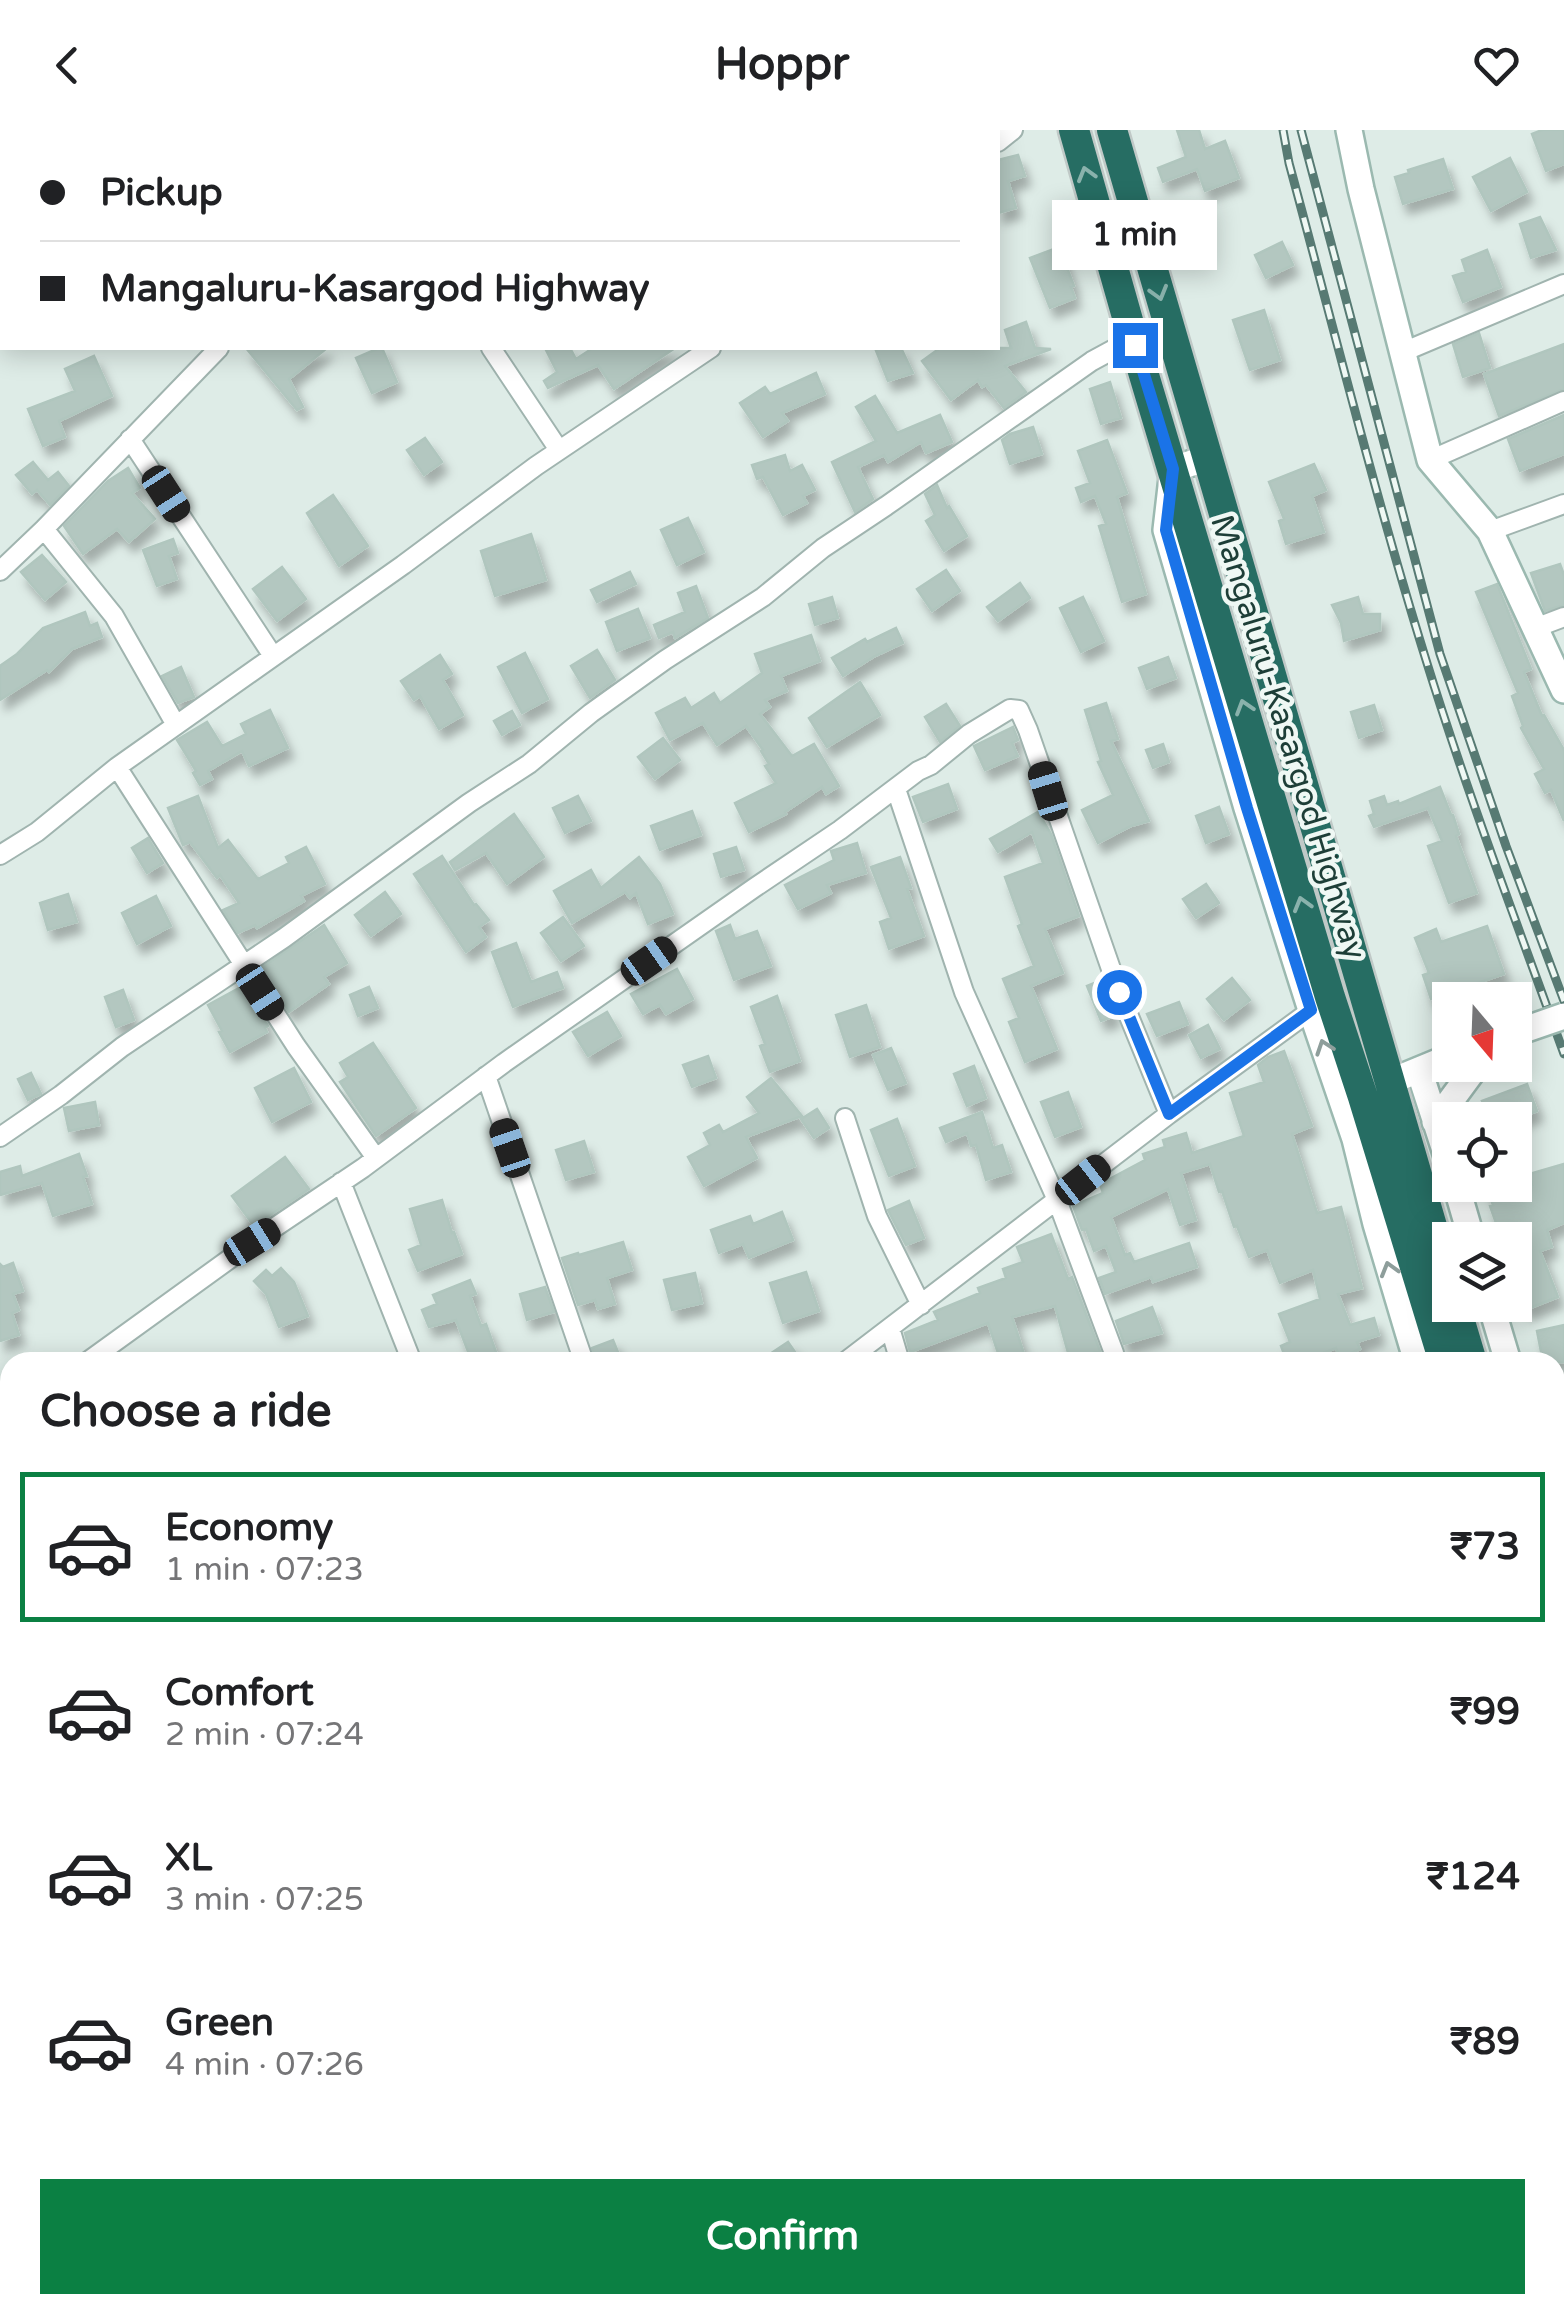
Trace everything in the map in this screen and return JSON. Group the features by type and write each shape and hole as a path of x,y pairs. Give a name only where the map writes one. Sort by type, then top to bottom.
{"highway":[{"name":"Mangaluru-Kasargod Highway","path":"1074,130 1173,469 1320,1003 1377,1090"},
{"name":"Mangaluru-Kasargod Highway","path":"1112,130 1208,458 1377,1090 1432,1262"},
{"name":"Mangaluru-Kasargod Highway","path":"1444,1322 1444,1352"},
{"name":"Mangaluru-Kasargod Highway","path":"1454,1322 1468,1352"}],"street":[{"path":"1349,130 1430,460 1490,531 1564,690"},
{"path":"1402,352 1564,284"},
{"path":"0,1137 122,1047 529,764 591,712 764,597 823,548 1092,361 1116,348 1135,345"},
{"path":"0,571 216,350"},
{"path":"492,350 559,450"},
{"path":"0,855 36,832 116,767 559,450 708,350"},
{"path":"1430,460 1564,401"},
{"path":"130,439 274,656"},
{"path":"1173,469 1208,458"},
{"path":"1490,531 1564,504"},
{"path":"44,529 114,616 176,725"},
{"path":"1535,628 1564,617"},
{"path":"101,1352 1010,708 1019,710 1039,758 1119,992 1169,1114"},
{"path":"116,767 296,1046 376,1158"},
{"path":"896,788 964,992 1057,1200 1114,1352"},
{"path":"858,1352 1320,1003 1376,1224 1415,1352"},
{"path":"1532,1026 1564,1016"},
{"path":"1355,1139 1377,1090 1432,1065"},
{"path":"1419,1070 1432,1110"},
{"path":"486,1076 581,1352"},
{"path":"845,1118 877,1216 921,1305"},
{"path":"341,1182 408,1352"},
{"path":"1496,1322 1505,1352"},
{"path":"890,1328 897,1352"}],"building":[{"path":"1177,130 1199,130 1205,149 1225,141 1239,178 1205,191 1197,169 1163,182 1158,168 1186,157"},
{"path":"1564,130 1564,164 1546,171 1532,134"},
{"path":"1018,155 1025,176 1008,181 1016,208 1000,212 1000,160"},
{"path":"1510,158 1527,192 1491,211 1473,177"},
{"path":"1443,159 1453,189 1403,204 1395,177"},
{"path":"1540,217 1556,250 1531,258 1520,224"},
{"path":"1282,242 1293,265 1266,278 1255,255"},
{"path":"1059,247 1075,298 1050,308 1030,258"},
{"path":"1487,250 1501,287 1463,302 1453,276 1466,272 1462,260"},
{"path":"1264,310 1280,360 1250,370 1233,320"},
{"path":"1026,322 1035,348 1051,349 1005,366 1026,392 1004,408 978,380 951,400 922,361 937,350 1011,348 1005,330"},
{"path":"1479,333 1490,368 1463,377 1453,344"},
{"path":"1564,344 1564,389 1499,416 1484,374"},
{"path":"248,350 325,350 289,379 303,407 297,410"},
{"path":"383,350 397,382 372,393 356,358"},
{"path":"546,350 571,350 576,359 590,350 672,350 614,389 598,365 548,388 544,381 557,372"},
{"path":"876,350 902,350 913,373 888,381"},
{"path":"94,356 112,396 59,421 65,437 43,446 28,409 75,391 65,369"},
{"path":"816,373 825,394 782,413 788,421 763,437 740,403 765,387 770,394"},
{"path":"1110,382 1121,418 1101,424 1090,389"},
{"path":"875,396 897,433 940,415 952,442 926,453 921,442 888,462 884,455 858,467 873,499 855,512 832,462 876,441 856,407"},
{"path":"1564,415 1564,454 1520,471 1508,439"},
{"path":"1033,427 1042,454 1010,464 1002,440"},
{"path":"425,438 442,462 424,475 407,450"},
{"path":"1107,440 1127,493 1117,497 1146,594 1122,602 1099,526 1106,524 1095,496 1081,502 1076,488 1090,483 1078,451"},
{"path":"785,455 790,471 802,465 815,490 803,496 807,503 783,515 763,477 757,479 752,465"},
{"path":"33,462 48,480 58,472 69,486 50,505 37,490 32,494 16,475"},
{"path":"1314,464 1326,490 1312,496 1324,532 1286,544 1279,521 1284,519 1269,482"},
{"path":"128,468 140,488 132,493 155,519 129,542 117,529 83,554 64,526 108,481"},
{"path":"937,485 947,508 967,536 944,551 926,521 935,515 925,494"},
{"path":"333,495 368,546 339,566 307,513"},
{"path":"688,518 704,552 677,565 661,530"},
{"path":"531,534 546,580 495,596 481,551"},
{"path":"173,539 178,553 169,556 177,579 157,586 143,550"},
{"path":"42,555 66,582 45,600 21,572"},
{"path":"1560,564 1564,605 1545,611 1531,573"},
{"path":"282,567 306,599 277,621 253,589"},
{"path":"946,570 960,591 932,611 917,589"},
{"path":"630,572 636,584 597,602 591,590"},
{"path":"1020,583 1030,598 998,621 987,607"},
{"path":"1497,584 1531,669 1524,672 1542,716 1564,750 1564,821 1551,790 1545,793 1535,774 1544,769 1521,728 1512,696 1518,693 1476,592"},
{"path":"696,586 708,618 675,638 673,632 659,638 654,625 685,612 678,593"},
{"path":"832,597 838,618 815,625 809,604"},
{"path":"1083,597 1104,641 1081,652 1060,608"},
{"path":"1358,597 1363,614 1380,614 1380,630 1344,641 1332,605"},
{"path":"638,609 650,638 617,651 606,622"},
{"path":"85,612 90,626 97,623 102,637 72,649 49,672 0,700 0,666 43,628"},
{"path":"896,628 903,643 843,676 832,658 865,639 867,642"},
{"path":"811,635 820,661 781,676 787,691 765,700 770,707 760,714 792,756 814,744 839,786 826,794 822,787 786,814 749,832 735,803 776,783 765,766 769,764 763,750 746,726 717,745 703,723 670,740 656,713 685,698 691,708 714,693 720,703 762,673 755,654"},
{"path":"597,650 615,680 590,698 571,666"},
{"path":"525,653 548,699 522,713 498,667"},
{"path":"440,655 452,674 443,680 463,715 439,729 420,696 414,700 401,681"},
{"path":"1168,657 1176,678 1147,689 1139,668"},
{"path":"181,667 194,697 178,703 162,676"},
{"path":"860,682 880,715 827,747 809,718"},
{"path":"1106,703 1118,739 1111,741 1149,821 1098,843 1082,810 1113,795 1098,762 1101,761 1085,710"},
{"path":"946,704 960,726 940,742 925,717"},
{"path":"1374,705 1382,730 1359,738 1351,712"},
{"path":"270,710 288,748 249,766 242,751 208,771 212,779 200,785 177,740 207,722 222,746 246,734 241,724"},
{"path":"512,711 520,725 502,735 494,721"},
{"path":"1013,727 1018,740 1012,743 1018,756 985,770 974,746"},
{"path":"663,738 680,760 655,779 638,757"},
{"path":"1163,744 1169,762 1153,768 1146,750"},
{"path":"948,784 957,809 923,822 913,797"},
{"path":"1440,787 1453,815 1459,834 1456,836 1477,893 1449,903 1428,846 1442,841 1428,808 1374,827 1369,816 1374,814 1370,801 1384,796 1387,805 1398,801 1399,804"},
{"path":"198,796 218,848 228,840 258,879 289,863 286,857 306,847 325,884 257,928 255,925 238,933 223,910 239,903 190,842 183,845 168,808"},
{"path":"578,796 591,821 565,833 553,808"},
{"path":"1219,807 1229,834 1206,843 1196,816"},
{"path":"692,811 701,835 660,850 651,826"},
{"path":"1038,812 1051,834 1079,916 1045,929 1063,973 1031,986 1057,1049 1025,1062 1009,1022 1019,1018 1003,979 1034,966 1005,877 1043,863 1032,832 998,852 990,839"},
{"path":"514,814 544,857 507,884 486,853 455,870 450,862"},
{"path":"148,838 163,863 147,873 132,848"},
{"path":"857,843 866,873 827,885 831,893 798,909 785,885 834,860 831,851"},
{"path":"736,847 744,870 721,877 714,854"},
{"path":"442,856 474,905 489,920 479,927 486,937 466,952 414,874"},
{"path":"639,857 660,884 673,914 648,924 636,893 630,898 625,892 572,923 554,891 591,870 601,888"},
{"path":"900,857 924,936 889,949 880,922 891,918 871,867"},
{"path":"1206,884 1219,903 1196,918 1183,899"},
{"path":"385,892 401,914 371,936 355,915"},
{"path":"68,894 77,922 48,930 40,903"},
{"path":"156,896 171,926 137,944 122,913"},
{"path":"563,917 584,946 561,961 541,933"},
{"path":"324,925 347,963 324,977 329,984 289,1012 261,968"},
{"path":"730,925 735,939 757,931 771,966 734,980 716,931"},
{"path":"1487,926 1504,974 1481,982 1432,982 1431,999 1423,975 1429,973 1415,938 1436,929 1441,942"},
{"path":"516,943 531,982 557,972 563,988 513,1007 492,952"},
{"path":"677,969 693,999 666,1014 660,1005 643,1014 631,994"},
{"path":"1232,978 1250,1000 1224,1020 1207,999"},
{"path":"1102,980 1115,1016 1101,1021 1087,986"},
{"path":"243,986 268,1026 267,1032 230,1052 208,1005"},
{"path":"369,987 378,1008 358,1016 350,995"},
{"path":"123,990 134,1020 116,1027 105,997"},
{"path":"777,996 800,1061 770,1072 760,1046 765,1044 751,1007"},
{"path":"1179,1002 1188,1024 1157,1036 1147,1014"},
{"path":"866,1005 880,1047 850,1057 836,1015"},
{"path":"607,1012 621,1036 588,1056 573,1032"},
{"path":"1208,1025 1220,1049 1201,1058 1189,1035"},
{"path":"373,1043 416,1108 376,1136 340,1082 348,1077 340,1063"},
{"path":"891,1048 906,1083 888,1090 873,1055"},
{"path":"1284,1051 1312,1126 1292,1134 1317,1213 1341,1207 1362,1288 1338,1294 1350,1325 1374,1318 1379,1335 1357,1342 1360,1349 1353,1352 1338,1352 1336,1348 1325,1352 1283,1352 1281,1346 1290,1342 1279,1314 1320,1299 1313,1270 1280,1283 1267,1250 1249,1257 1210,1164 1181,1173 1196,1220 1180,1225 1168,1189 1111,1217 1125,1255 1130,1253 1134,1262 1189,1243 1197,1267 1153,1282 1151,1277 1105,1294 1099,1278 1116,1272 1106,1246 1094,1251 1073,1206 1103,1193 1100,1184 1145,1160 1143,1154 1165,1147 1163,1140 1186,1133 1192,1153 1244,1136 1230,1093 1264,1082 1258,1065"},
{"path":"708,1056 716,1078 692,1087 683,1065"},
{"path":"974,1066 986,1098 967,1106 954,1074"},
{"path":"294,1068 311,1102 272,1122 255,1088"},
{"path":"31,1073 41,1094 28,1100 18,1079"},
{"path":"771,1078 802,1116 746,1137 757,1158 704,1186 688,1157 710,1145 704,1133 719,1125 723,1132 759,1113 747,1097"},
{"path":"1527,1084 1537,1111 1532,1113 1532,1102 1482,1101"},
{"path":"1068,1092 1081,1127 1055,1137 1041,1102"},
{"path":"95,1102 99,1125 69,1131 64,1108"},
{"path":"817,1109 829,1128 814,1138 801,1119"},
{"path":"982,1112 993,1148 1002,1145 1011,1172 986,1180 976,1145 971,1146 967,1133 946,1142 940,1128"},
{"path":"897,1119 915,1166 889,1176 871,1130"},
{"path":"584,1141 594,1172 566,1180 556,1150"},
{"path":"79,1154 92,1204 53,1216 42,1183 0,1195 0,1172 20,1166 22,1176"},
{"path":"285,1157 309,1189 254,1226 232,1196"},
{"path":"1564,1164 1564,1223 1547,1230 1552,1247 1540,1251 1558,1297 1532,1307 1532,1222 1496,1222 1490,1206 1492,1202 1532,1202 1532,1173"},
{"path":"442,1200 462,1254 418,1271 409,1250 421,1245 410,1209"},
{"path":"909,1201 924,1238 906,1245 888,1210"},
{"path":"782,1212 793,1240 749,1258 743,1244 719,1253 711,1230 750,1216 753,1224"},
{"path":"1051,1234 1100,1351 1068,1352 1055,1306 1012,1317 1023,1352 998,1352 988,1323 910,1352 905,1333 938,1320 934,1312 980,1293 978,1288 1006,1278 1003,1269 1023,1262 1017,1247"},
{"path":"623,1242 632,1270 607,1278 615,1304 598,1309 595,1300 578,1305 562,1258"},
{"path":"13,1263 23,1291 13,1294 19,1310 12,1313 19,1335 0,1341 0,1264 3,1267"},
{"path":"281,1268 294,1282 308,1316 279,1327 266,1294 254,1281 266,1270 272,1276"},
{"path":"806,1272 819,1311 783,1323 770,1283"},
{"path":"695,1273 702,1303 672,1310 664,1280"},
{"path":"470,1280 476,1294 470,1296 496,1352 468,1352 456,1320 429,1327 422,1310 437,1304 433,1295"},
{"path":"545,1287 554,1312 527,1320 520,1294"},
{"path":"1152,1307 1162,1333 1124,1344 1116,1321"},
{"path":"1564,1325 1564,1352 1541,1352 1537,1331"},
{"path":"613,1340 618,1352 593,1352 592,1348"},
{"path":"788,1342 795,1352 773,1352"}],"railway":[{"path":"1283,130 1355,412 1426,660 1475,809 1564,1054"},
{"path":"1301,130 1440,654 1564,1001"}],"route":[{"path":"1119,992 1169,1114 1311,1010 1166,530 1173,469 1135,345"}]}
